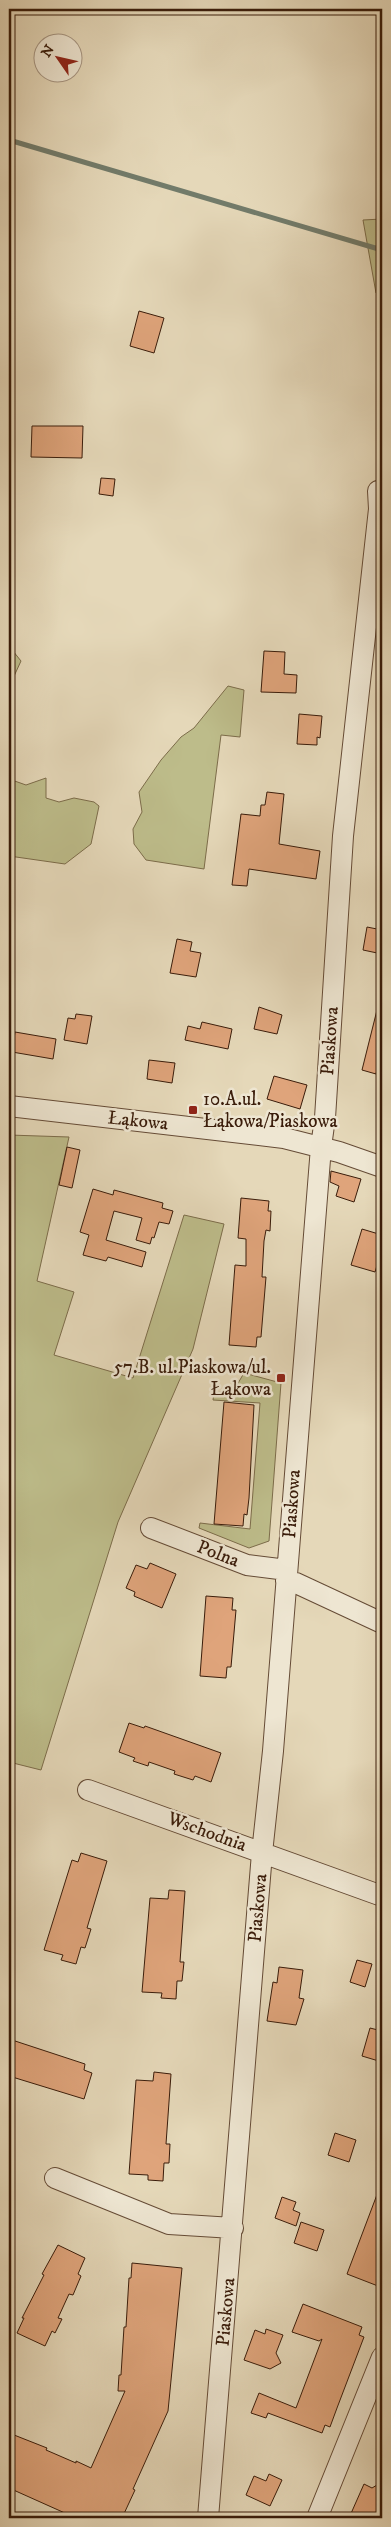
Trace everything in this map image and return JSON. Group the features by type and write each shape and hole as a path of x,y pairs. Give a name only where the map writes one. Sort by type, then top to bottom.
{"street":[{"name":"Piaskowa","path":"208,2518 262,1853 273,1752 320,1146 325,1118 343,836 379,508 378,491"},
{"name":"Łąkowa","path":"9,1106 284,1138 320,1146 382,1167"},
{"name":"Polna","path":"152,1528 247,1565 286,1576 296,1583 382,1623"},
{"name":"Wschodnia","path":"88,1790 382,1896"},
{"path":"55,2178 169,2224 233,2228"},
{"path":"317,2518 382,2357"}],"shaded area":[{"path":"382,219 382,295 376,293 363,220"},
{"path":"9,646 21,661 9,687"},
{"path":"228,686 244,690 240,737 221,735 204,869 146,860 134,844 133,829 142,812 139,792 161,760 181,737 194,728"},
{"path":"46,778 46,798 59,802 74,798 94,802 99,806 91,844 65,864 9,856 9,779 26,785"},
{"path":"9,1135 69,1137 37,1281 74,1292 54,1355 133,1378 184,1215 224,1224 193,1349 118,1522 41,1770 9,1762"},
{"path":"244,1373 281,1383 269,1541 249,1548 199,1528 200,1523 250,1529 260,1403 213,1400 214,1393 234,1390"}],"building":[{"path":"139,311 164,318 154,353 130,346"},
{"path":"32,426 83,426 82,458 31,457"},
{"path":"101,478 115,479 113,496 99,494"},
{"path":"264,651 285,652 284,674 297,675 296,693 261,692"},
{"path":"299,714 322,716 320,738 317,737 317,745 297,744"},
{"path":"267,792 284,794 279,844 320,851 316,879 249,869 247,886 232,885 241,814 260,816 261,805 265,805"},
{"path":"367,927 382,930 382,954 363,950"},
{"path":"177,939 192,942 190,951 201,953 196,977 170,973"},
{"path":"259,1007 282,1015 277,1034 254,1029"},
{"path":"377,1010 382,1010 382,1048 376,1074 362,1070"},
{"path":"76,1014 92,1016 87,1044 64,1040 68,1018 75,1019"},
{"path":"202,1022 232,1029 228,1049 185,1040 188,1026 200,1029"},
{"path":"15,1032 56,1039 53,1059 12,1052"},
{"path":"149,1060 175,1063 172,1083 147,1079"},
{"path":"274,1076 307,1085 300,1109 267,1099"},
{"path":"67,1147 80,1150 72,1188 59,1185"},
{"path":"331,1171 361,1179 354,1202 336,1196 339,1186 330,1182"},
{"path":"93,1189 113,1195 114,1190 163,1203 162,1208 173,1211 169,1224 159,1222 150,1244 136,1240 142,1218 114,1211 106,1240 146,1252 142,1267 108,1257 106,1261 83,1255 89,1235 80,1232"},
{"path":"241,1198 269,1201 268,1211 271,1211 270,1231 266,1230 264,1241 262,1277 266,1277 261,1337 257,1337 256,1347 229,1345 235,1265 246,1266 246,1239 238,1238"},
{"path":"362,1229 382,1235 382,1249 375,1272 351,1265"},
{"path":"224,1402 254,1405 249,1498 247,1515 244,1514 243,1526 214,1524"},
{"path":"150,1563 176,1574 162,1608 134,1596 135,1592 126,1588 136,1565 147,1569"},
{"path":"206,1596 233,1598 232,1610 236,1610 231,1667 227,1667 226,1678 200,1676"},
{"path":"129,1723 144,1728 145,1726 221,1753 211,1782 195,1776 193,1780 174,1774 175,1771 149,1762 148,1766 133,1761 135,1758 119,1752"},
{"path":"81,1853 107,1861 87,1928 91,1929 85,1948 81,1947 76,1964 61,1960 63,1955 44,1950 72,1860 78,1862"},
{"path":"169,1890 185,1891 180,1962 184,1962 182,1981 177,1981 176,1999 161,1998 162,1993 142,1992 150,1898 168,1899"},
{"path":"357,1960 372,1964 365,1987 350,1982"},
{"path":"279,1967 303,1970 299,1998 304,1999 296,2025 267,2021 273,1982 277,1983"},
{"path":"370,2028 382,2031 382,2062 362,2056"},
{"path":"9,2039 85,2064 84,2070 92,2073 84,2099 9,2076"},
{"path":"154,2072 171,2074 166,2144 170,2144 169,2163 164,2163 163,2181 148,2180 148,2175 129,2174 136,2080 153,2081"},
{"path":"335,2133 356,2140 349,2162 328,2155"},
{"path":"381,2184 382,2275 378,2286 347,2274"},
{"path":"282,2197 296,2202 293,2210 300,2213 296,2226 275,2218"},
{"path":"301,2222 324,2230 317,2251 294,2243"},
{"path":"58,2245 85,2258 78,2274 81,2276 73,2295 69,2294 58,2318 62,2319 55,2333 52,2331 45,2346 17,2333 24,2318 22,2318 44,2275 42,2274"},
{"path":"132,2263 182,2268 168,2411 122,2518 76,2518 9,2488 9,2433 91,2468 125,2391 118,2391"},
{"path":"303,2304 362,2327 359,2335 364,2337 330,2427 325,2425 322,2433 268,2413 266,2418 251,2413 259,2393 296,2408 322,2339 319,2341 292,2332"},
{"path":"266,2329 283,2335 276,2353 281,2363 270,2369 244,2360 255,2330 265,2334"},
{"path":"269,2474 282,2480 270,2506 246,2495 254,2476 266,2481"},
{"path":"364,2484 372,2488 377,2485 382,2492 382,2508 378,2518 349,2518"}],"waterway":[{"path":"9,140 382,250"}],"place":[{"name":"10.A.ul. Łąkowa/Piaskowa","path":"193,1110"},
{"name":"57.B. ul.Piaskowa/ul. Łąkowa","path":"281,1378"}]}
